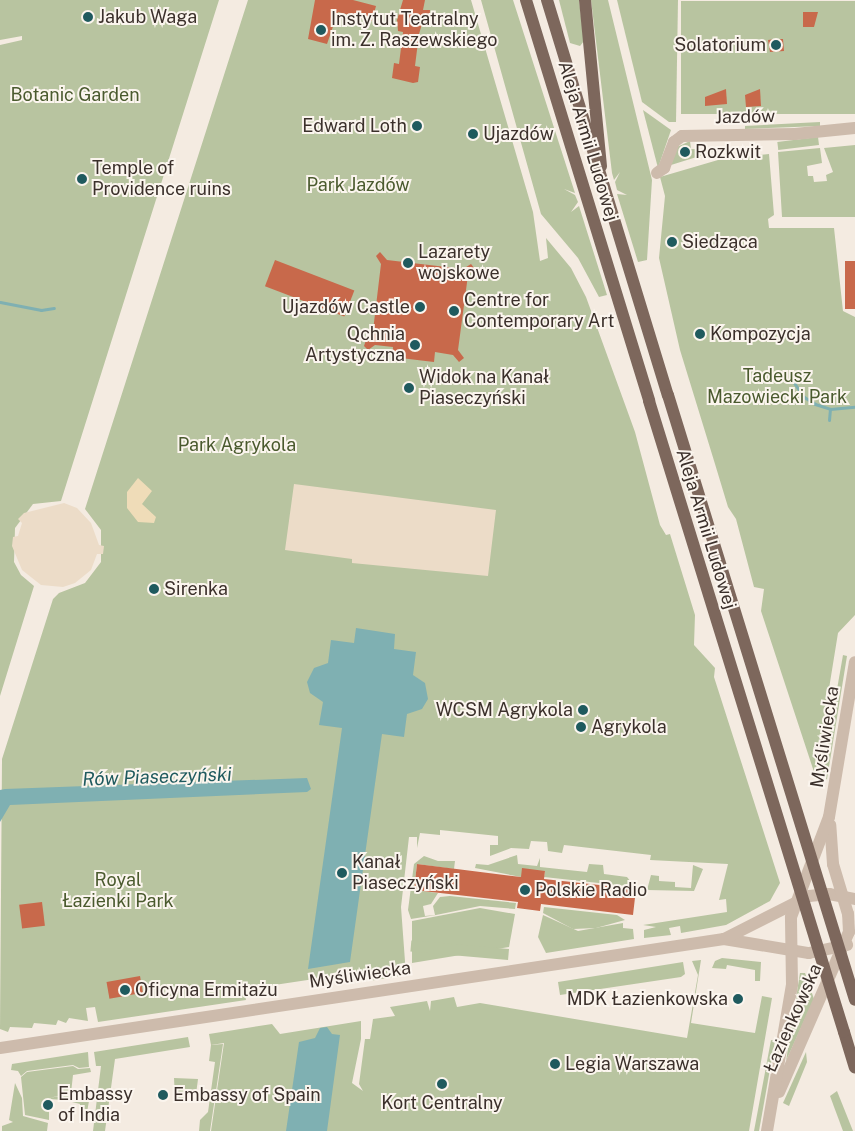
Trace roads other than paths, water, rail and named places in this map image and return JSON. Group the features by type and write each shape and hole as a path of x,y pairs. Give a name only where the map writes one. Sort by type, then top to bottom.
{"main road":[{"path":"520,0 535,28"},
{"name":"Aleja Armii Ludowej","path":"526,0 855,1067"},
{"name":"Aleja Armii Ludowej","path":"547,0 855,1000"},
{"path":"554,0 563,54"},
{"path":"585,0 598,108 602,183"}],"street":[{"name":"Jazdów","path":"657,173 664,168 674,142 682,136 796,134 855,128"},
{"name":"Myśliwiecka","path":"0,1048 724,938 796,902 829,817 855,662"},
{"name":"Myśliwiecka","path":"829,817 832,859 849,898"},
{"path":"822,894 849,898 849,944 818,953 791,951 790,926 796,902 822,894"},
{"name":"Myśliwiecka","path":"724,938 791,951"},
{"name":"Łazienkowska","path":"773,1103 849,944"},
{"name":"Łazienkowska","path":"767,1131 792,984 791,951"}],"water":[{"name":"Kanał Piaseczyński","path":"356,628 395,634 394,649 416,652 413,675 425,683 428,699 422,709 407,714 404,737 382,734 350,962 308,969 342,728 319,725 323,702 310,693 307,682 314,668 328,663 331,640 354,643"},
{"path":"307,778 311,789 307,792 10,805 0,822 0,790 5,789"},
{"path":"327,1027 332,1034 340,1035 327,1131 286,1131 299,1042 315,1038 320,1028"}],"waterway":[{"path":"0,302 41,310 54,308"},
{"path":"792,380 804,397 815,404 830,409 855,407"},
{"path":"829,420 830,409"}],"place":[{"name":"Jakub Waga","path":"88,17"},
{"name":"Instytut Teatralny im. Z. Raszewskiego","path":"321,30"},
{"name":"Solatorium","path":"776,45"},
{"name":"Edward Loth","path":"417,126"},
{"name":"Ujazdów","path":"473,134"},
{"name":"Rozkwit","path":"685,152"},
{"name":"Temple of Providence ruins","path":"82,179"},
{"name":"Siedząca","path":"672,242"},
{"name":"Lazarety wojskowe","path":"408,263"},
{"name":"Ujazdów Castle","path":"420,307"},
{"name":"Centre for Contemporary Art","path":"454,311"},
{"name":"Kompozycja","path":"700,334"},
{"name":"Qchnia Artystyczna","path":"415,345"},
{"name":"Widok na Kanał Piaseczyński","path":"409,388"},
{"name":"Sirenka","path":"154,589"},
{"name":"WCSM Agrykola","path":"583,710"},
{"name":"Agrykola","path":"581,727"},
{"name":"Kanał Piaseczyński","path":"342,873"},
{"name":"Polskie Radio","path":"525,890"},
{"name":"Oficyna Ermitażu","path":"125,990"},
{"name":"MDK Łazienkowska","path":"738,999"},
{"name":"Legia Warszawa","path":"555,1064"},
{"name":"Kort Centralny","path":"442,1084"},
{"name":"Embassy of Spain","path":"163,1095"},
{"name":"Embassy of India","path":"48,1105"}],"park label":[{"name":"Botanic Garden","path":"75,95"},
{"name":"Park Jazdów","path":"358,185"},
{"name":"Tadeusz Mazowiecki Park","path":"777,387"},
{"name":"Park Agrykola","path":"237,445"},
{"name":"Royal Łazienki Park","path":"118,891"}],"water label":[{"name":"Rów Piaseczyński","path":"157,777"}]}
